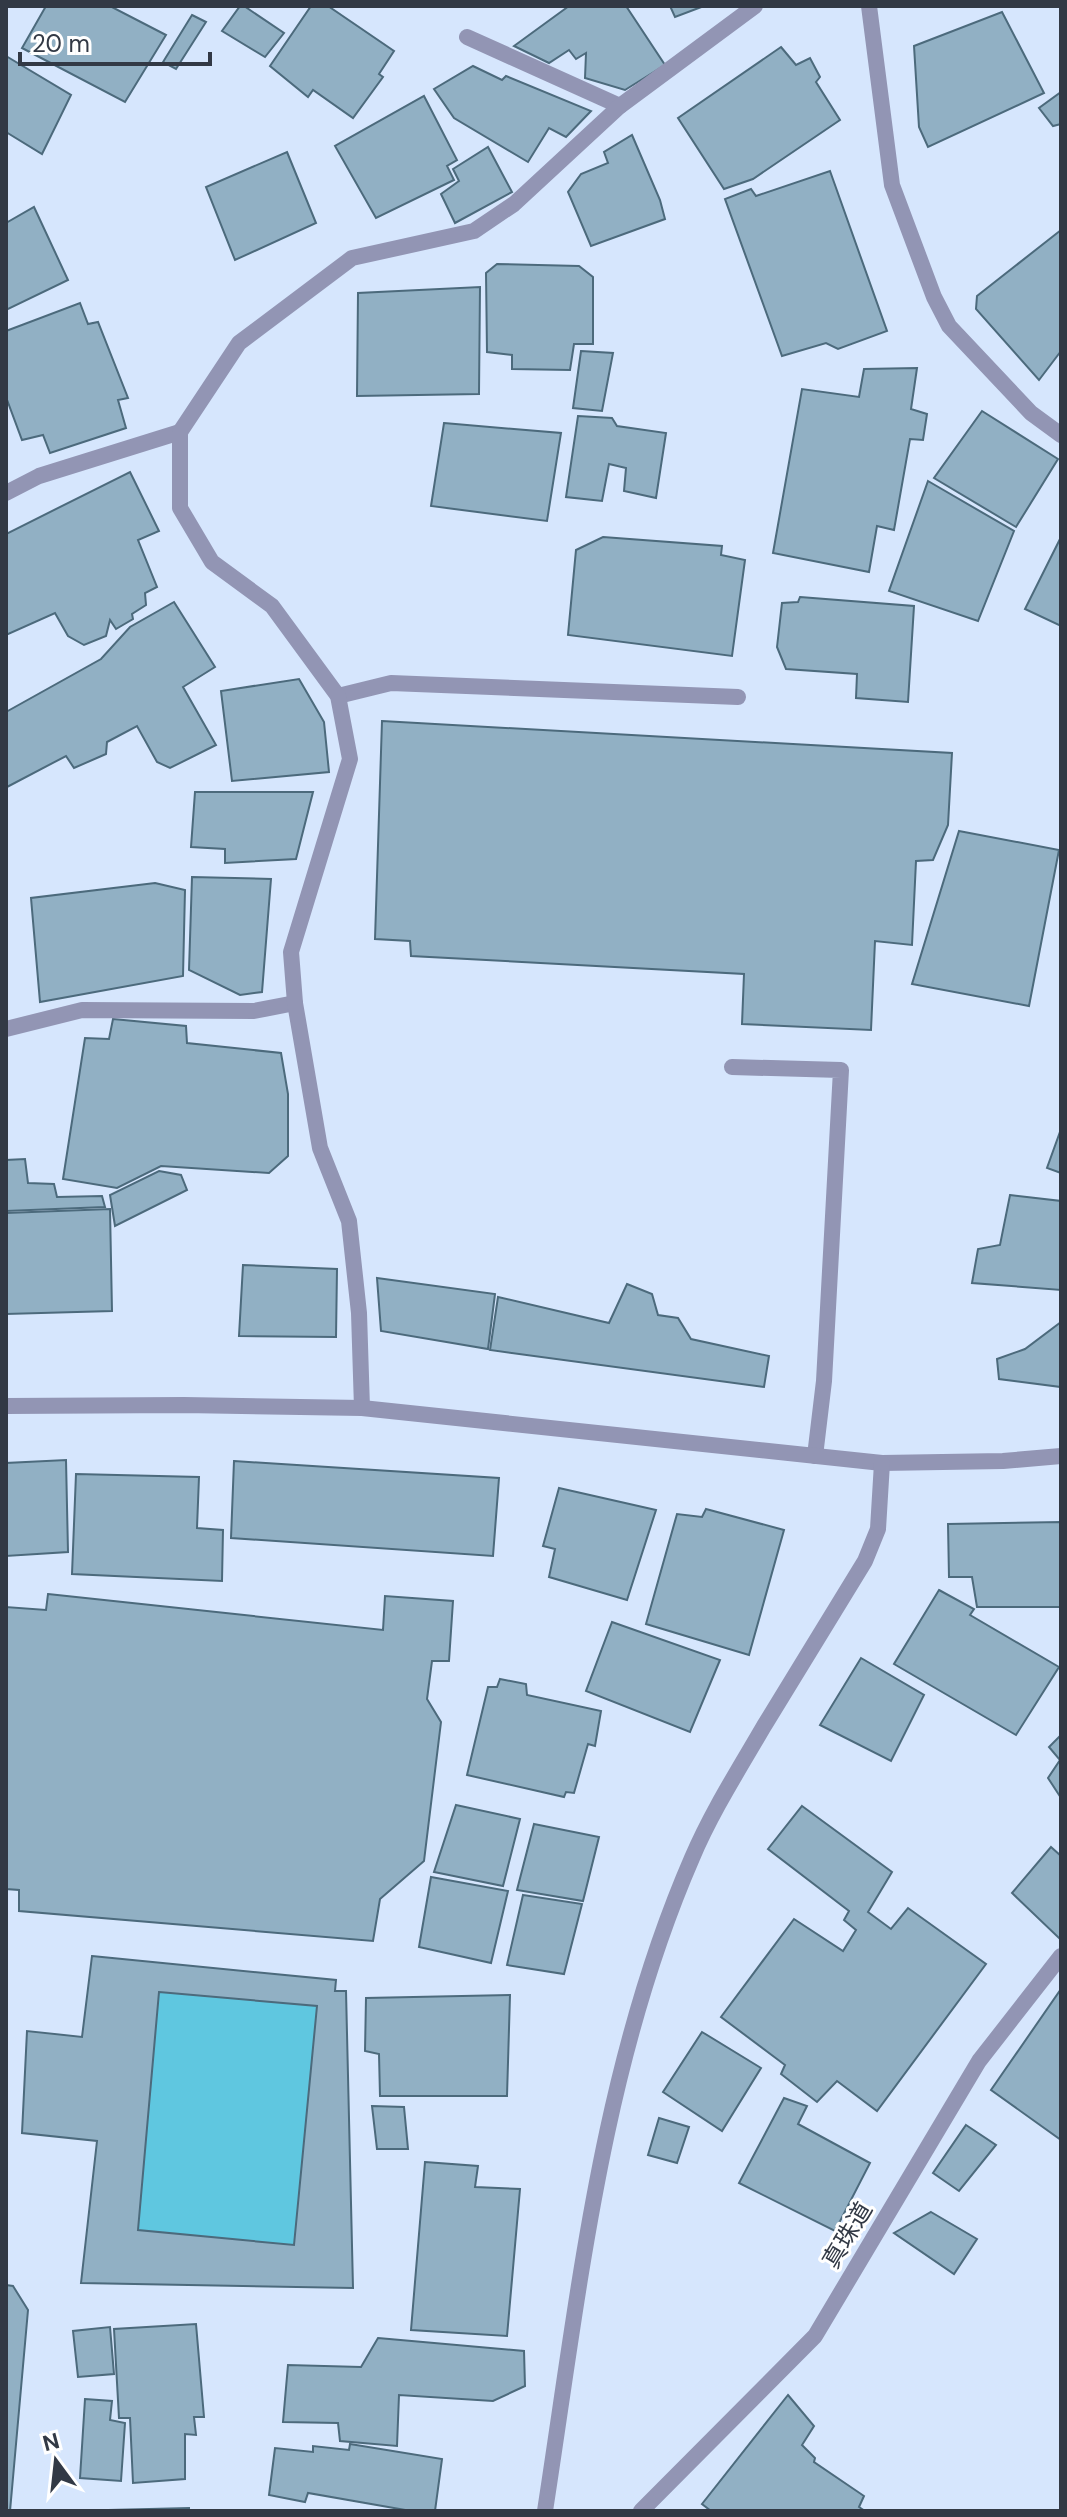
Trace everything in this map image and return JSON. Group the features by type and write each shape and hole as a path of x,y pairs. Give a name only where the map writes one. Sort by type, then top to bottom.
{"street":[{"path":"362,1408 359,1313 349,1221 320,1148 295,1003 291,952 350,759 338,696 272,606 212,562 180,508 180,432 239,343 352,258 474,231 514,204 620,106 755,6"},
{"path":"869,6 892,185 934,297 949,326 1031,413 1061,435"},
{"path":"467,37 620,106"},
{"path":"6,493 39,476 180,432"},
{"path":"338,696 391,683 738,697"},
{"path":"6,1029 82,1010 254,1011 295,1003"},
{"path":"732,1067 841,1070 824,1381 815,1456"},
{"path":"6,1406 362,1408 882,1463 1003,1461 1061,1456"},
{"path":"545,2511 606,2127 660,1936 693,1856 739,1768 865,1561 878,1529 882,1463"},
{"name":"真珠道","path":"641,2511 815,2336 979,2061 1061,1956"}],"water":[{"path":"159,1992 317,2006 294,2245 138,2230"}],"building":[{"path":"46,6 110,6 166,35 125,102 22,48"},
{"path":"240,6 284,33 265,57 222,31"},
{"path":"311,6 328,6 394,51 379,74 383,77 353,118 313,90 308,97 270,66"},
{"path":"569,6 626,6 665,65 625,90 585,78 586,53 576,59 569,50 549,63 514,46"},
{"path":"670,6 704,6 675,17"},
{"path":"1002,12 1044,93 928,147 919,127 914,46"},
{"path":"192,15 206,22 176,69 163,62"},
{"path":"781,47 796,65 810,58 820,77 816,82 840,120 753,179 724,189 678,118"},
{"path":"6,56 71,95 42,154 6,132"},
{"path":"473,66 502,80 506,76 591,111 566,137 549,128 528,162 454,118 434,89"},
{"path":"1061,92 1061,124 1053,126 1039,108"},
{"path":"424,96 457,160 447,166 454,180 376,218 335,146"},
{"path":"632,135 665,219 591,246 568,192 581,174 608,163 604,152"},
{"path":"488,147 512,192 455,223 441,194 459,181 453,169"},
{"path":"287,152 316,223 235,260 206,187"},
{"path":"830,171 887,331 838,349 826,343 782,356 725,199 751,189 756,196"},
{"path":"34,207 68,280 6,310 6,223"},
{"path":"1061,230 1061,351 1039,380 976,309 977,296"},
{"path":"497,264 579,266 593,277 593,344 574,344 570,370 512,369 512,355 487,352 486,273"},
{"path":"480,287 479,394 357,396 358,293"},
{"path":"80,303 88,324 98,322 128,398 118,400 126,428 50,453 43,435 22,440 6,397 6,331"},
{"path":"581,351 613,353 602,411 573,408"},
{"path":"917,368 911,409 927,414 923,440 910,439 894,530 877,526 869,572 773,553 802,389 859,397 864,369"},
{"path":"982,411 1058,459 1016,527 934,478"},
{"path":"578,416 612,418 617,426 666,433 656,498 624,491 626,468 609,464 602,501 566,497"},
{"path":"444,423 561,433 547,521 431,506"},
{"path":"130,472 159,531 138,540 157,587 145,593 146,605 132,614 133,619 116,629 110,620 106,636 84,645 68,636 55,613 6,635 6,534"},
{"path":"928,481 1014,531 978,621 889,591"},
{"path":"603,537 722,546 721,555 745,560 732,656 568,635 576,550"},
{"path":"1061,537 1061,626 1025,609"},
{"path":"800,597 914,606 908,702 856,698 857,674 786,669 777,647 782,603 798,602"},
{"path":"174,602 215,667 183,687 216,745 170,768 157,762 137,726 107,742 106,754 74,768 66,756 7,787 6,712 101,659 130,627"},
{"path":"299,679 324,722 329,772 232,781 221,691"},
{"path":"382,721 952,753 948,825 933,860 916,861 912,945 875,941 871,1030 742,1024 744,974 411,956 410,941 375,939"},
{"path":"195,792 313,792 296,859 225,863 225,849 191,847"},
{"path":"959,831 1059,850 1029,1006 912,984"},
{"path":"192,877 271,879 262,992 240,995 189,970"},
{"path":"155,883 185,890 183,976 40,1002 31,898"},
{"path":"113,1019 186,1026 187,1043 281,1053 288,1094 288,1156 269,1173 161,1166 117,1188 63,1179 85,1038 109,1039"},
{"path":"1061,1129 1061,1173 1047,1168"},
{"path":"25,1159 28,1183 54,1184 57,1197 102,1196 105,1207 6,1211 6,1160"},
{"path":"159,1171 181,1175 187,1190 115,1226 110,1195"},
{"path":"1010,1195 1061,1201 1061,1290 972,1283 978,1249 1000,1245"},
{"path":"110,1209 112,1311 6,1314 6,1213"},
{"path":"243,1265 337,1269 336,1337 239,1336"},
{"path":"377,1278 495,1294 488,1349 381,1331"},
{"path":"627,1284 652,1294 658,1315 678,1318 691,1339 769,1356 764,1387 490,1350 498,1297 609,1323"},
{"path":"1061,1322 1061,1387 999,1379 997,1359 1025,1349"},
{"path":"66,1460 68,1552 6,1556 6,1463"},
{"path":"234,1461 499,1478 493,1556 231,1538"},
{"path":"76,1474 199,1477 197,1528 223,1530 222,1581 72,1574"},
{"path":"559,1488 656,1510 627,1600 549,1577 555,1549 543,1546"},
{"path":"706,1509 784,1530 749,1655 646,1624 677,1514 702,1517"},
{"path":"1061,1522 1061,1607 977,1607 972,1577 949,1577 948,1524"},
{"path":"939,1590 974,1609 970,1615 1059,1667 1016,1735 894,1664"},
{"path":"48,1594 383,1630 385,1596 453,1601 449,1661 432,1661 427,1699 441,1722 424,1861 380,1899 373,1941 19,1911 19,1890 6,1889 6,1607 46,1610"},
{"path":"612,1622 720,1660 690,1732 586,1691"},
{"path":"861,1658 924,1695 891,1761 820,1725"},
{"path":"500,1679 526,1684 527,1695 601,1711 595,1746 588,1744 574,1793 566,1792 564,1797 467,1775 488,1687 497,1687"},
{"path":"1061,1735 1061,1798 1048,1778 1060,1760 1049,1747"},
{"path":"456,1805 520,1819 503,1886 434,1872"},
{"path":"802,1806 892,1872 868,1912 891,1929 908,1908 986,1964 877,2111 837,2081 817,2102 781,2074 785,2065 721,2017 794,1919 843,1951 856,1930 844,1920 849,1911 768,1849"},
{"path":"534,1824 599,1837 583,1901 517,1890"},
{"path":"1051,1847 1061,1856 1060,1939 1012,1893"},
{"path":"431,1877 508,1891 491,1963 419,1947"},
{"path":"523,1895 582,1904 564,1974 507,1965"},
{"path":"92,1956 336,1980 335,1991 346,1991 353,2288 81,2283 97,2141 22,2133 27,2031 82,2037","holes":["159,1992 317,2006 294,2245 138,2230"]},
{"path":"1061,1989 1061,2140 991,2090"},
{"path":"510,1995 507,2096 380,2096 379,2054 365,2051 366,1998"},
{"path":"702,2032 761,2068 722,2131 663,2092"},
{"path":"784,2098 807,2106 798,2124 870,2163 835,2231 739,2183"},
{"path":"372,2106 404,2107 408,2149 377,2149"},
{"path":"659,2118 689,2127 677,2163 648,2155"},
{"path":"966,2125 996,2145 959,2191 933,2173"},
{"path":"425,2162 478,2166 475,2187 520,2189 507,2336 411,2330"},
{"path":"931,2212 977,2239 954,2274 894,2233"},
{"path":"6,2285 13,2286 28,2310 10,2511 6,2511"},
{"path":"196,2324 204,2417 194,2417 196,2435 185,2434 185,2479 133,2483 130,2418 119,2418 114,2329"},
{"path":"110,2327 114,2374 78,2377 73,2331"},
{"path":"378,2338 524,2351 525,2386 493,2401 399,2395 397,2446 340,2441 338,2423 283,2422 288,2365 361,2367"},
{"path":"788,2395 814,2426 802,2445 815,2458 814,2462 864,2496 859,2507 865,2511 711,2511 702,2504"},
{"path":"85,2399 112,2401 110,2420 125,2423 121,2481 80,2478"},
{"path":"350,2444 442,2459 435,2511 411,2511 308,2493 305,2502 269,2495 275,2448 313,2452 313,2446 349,2450"},
{"path":"189,2508 189,2511 109,2511 109,2510"}]}
